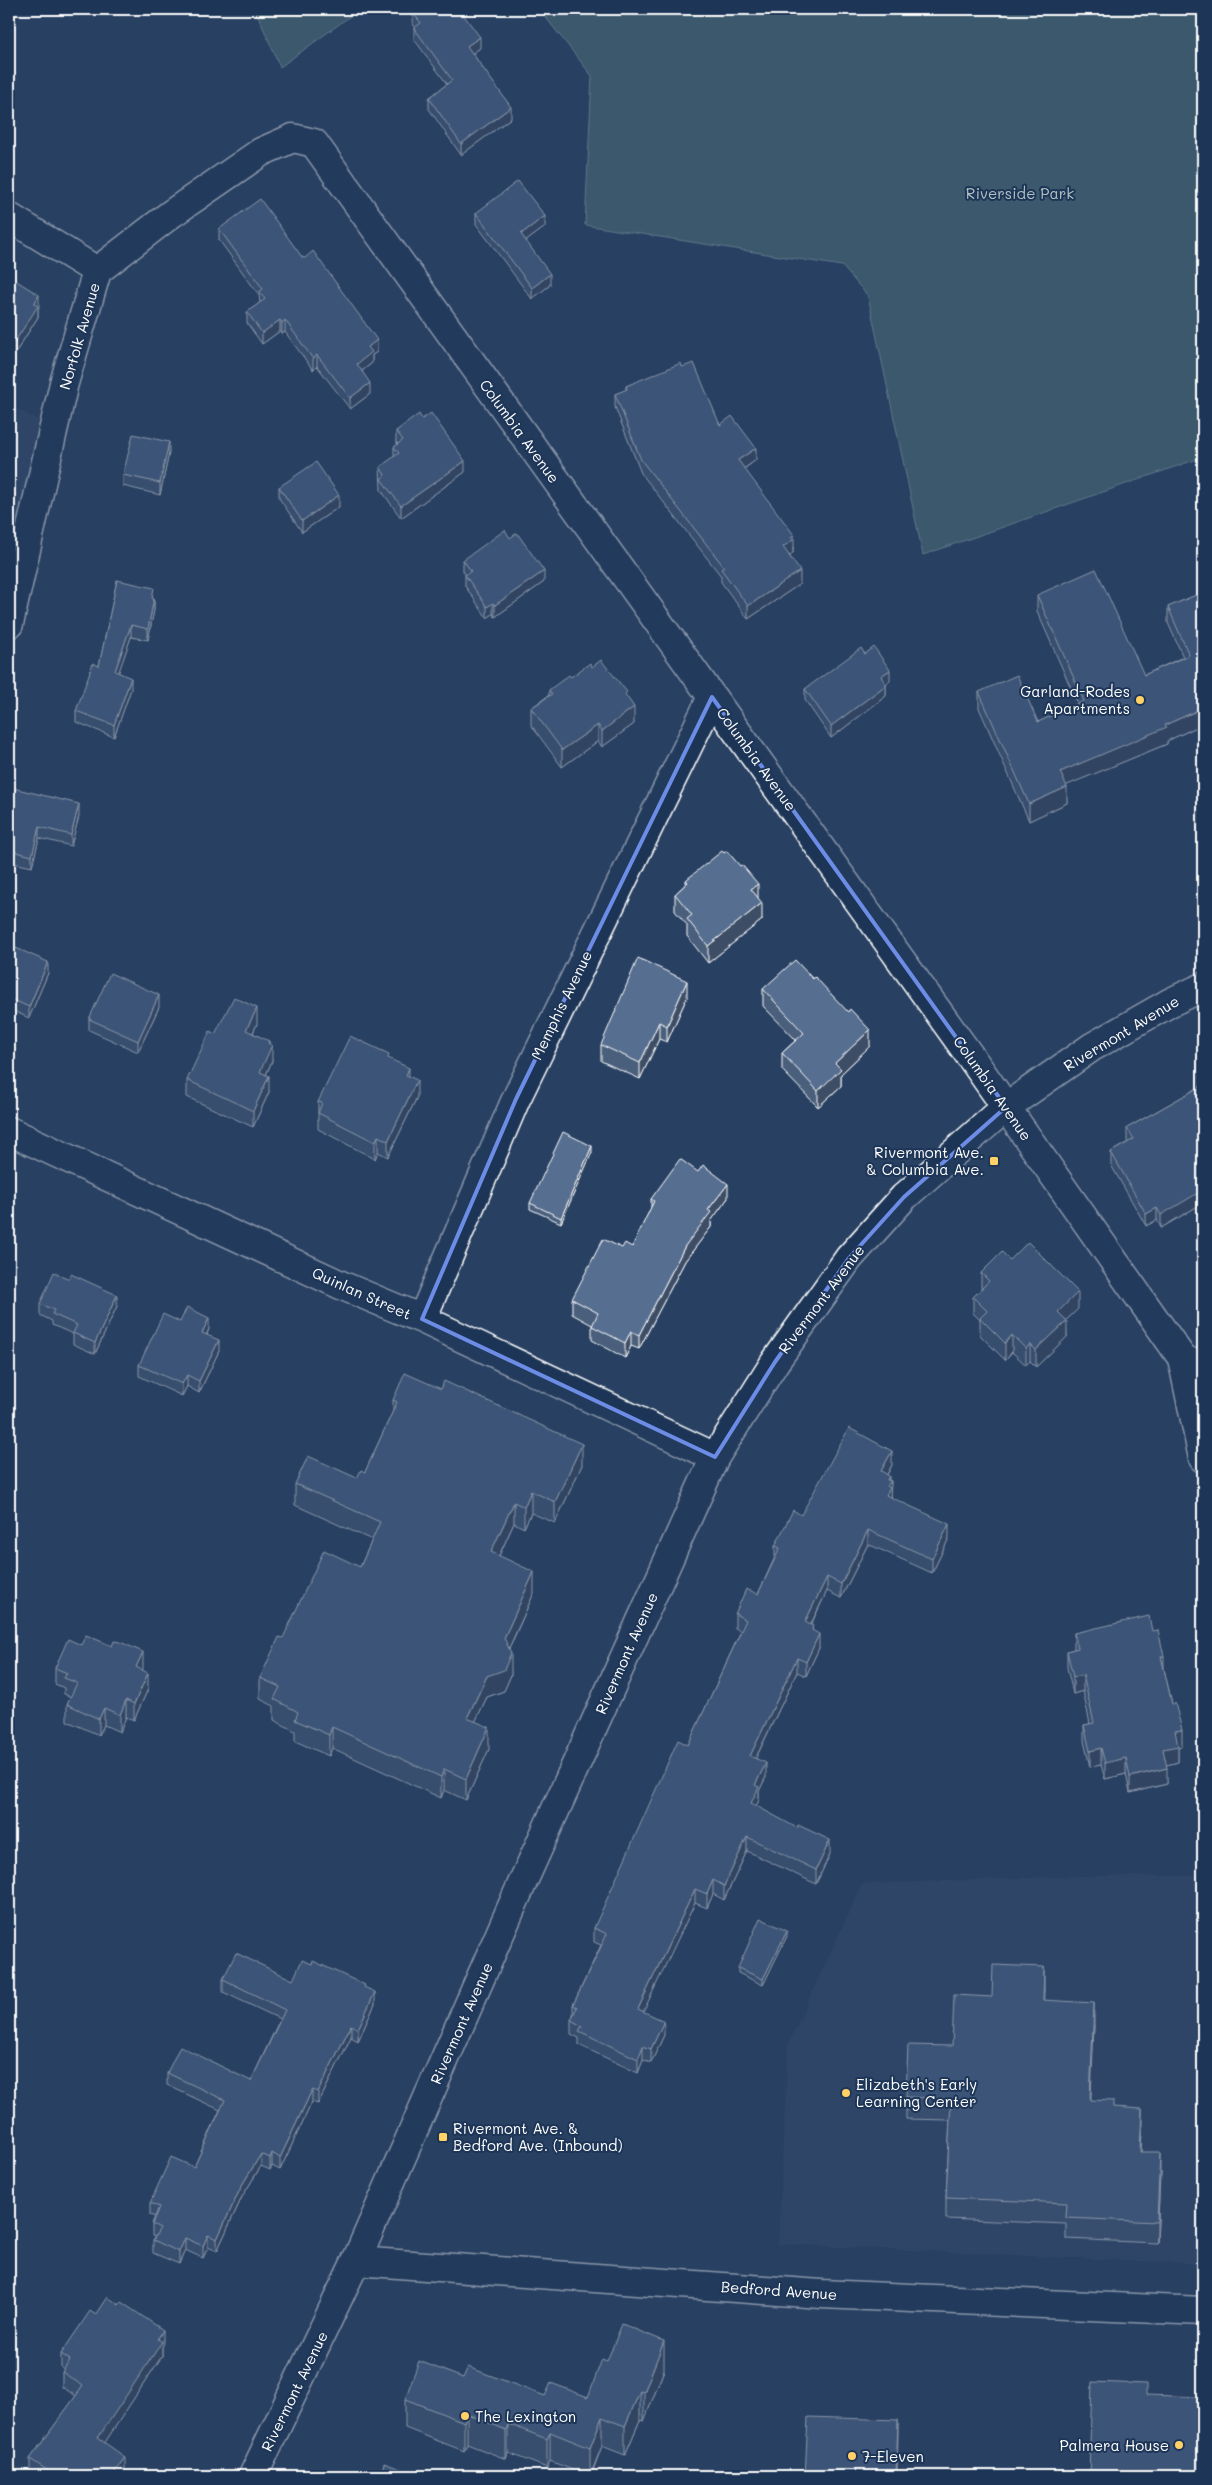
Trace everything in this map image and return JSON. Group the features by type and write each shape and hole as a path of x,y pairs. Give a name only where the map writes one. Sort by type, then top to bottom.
{"street":[{"name":"Norfolk Avenue","path":"9,624 64,383 97,271 171,214 261,152 293,138 314,143"},
{"name":"Columbia Avenue","path":"314,143 1192,1363"},
{"path":"9,217 97,271"},
{"name":"Memphis Avenue","path":"422,1319 516,1099 712,697"},
{"name":"Rivermont Avenue","path":"253,2476 356,2262 513,1904 715,1457 775,1362 849,1258 904,1197 1006,1107 1092,1046 1171,1002 1203,987"},
{"name":"Quinlan Street","path":"9,1131 334,1281 422,1319 715,1457"},
{"path":"1192,1363 1203,1458"},
{"name":"Bedford Avenue","path":"356,2262 821,2294 1203,2311"}],"highlighted area":[{"path":"712,697 1006,1107 904,1197 849,1258 775,1362 715,1457 422,1319 516,1099"}],"shaded area":[{"path":"9,405 58,430 9,646"},
{"name":"Elizabeth's Early Learning Center","path":"1083,1876 1203,1876 1203,2264 778,2244 788,2045 862,1884","holes":["992,2018 1113,2129 1067,2224 946,2219 951,2120 906,2118"]}],"green space":[{"path":"255,9 360,9 280,67"},
{"name":"Riverside Park","path":"539,9 1203,9 1203,457 923,555 868,296 842,266 585,225 592,76"}],"building":[{"path":"419,9 459,9 480,37 467,46 511,107 461,144 429,98 452,80 414,28 421,23 413,13"},
{"path":"518,181 545,216 521,234 550,274 532,288 476,213"},
{"path":"260,199 302,257 305,258 313,251 377,340 368,347 372,352 357,364 370,383 350,398 317,355 313,359 285,320 282,323 280,320 262,333 247,312 265,299 259,292 263,289 219,229"},
{"path":"12,278 39,295 34,304 38,306 14,343 9,340 9,282"},
{"path":"681,363 682,367 694,363 720,425 732,416 756,448 738,460 794,535 791,537 793,540 783,547 800,571 748,606 721,569 724,567 641,460 615,394 627,389 626,386"},
{"path":"431,413 465,461 401,506 381,479 385,475 380,467 399,453 394,447 403,440 396,431 419,414 422,419"},
{"path":"133,434 169,442 160,483 123,475"},
{"path":"316,462 339,495 302,521 279,487"},
{"path":"505,530 510,538 517,533 544,571 495,605 493,603 487,607 465,575 471,571 463,560"},
{"name":"Garland-Rodes Apartments","path":"1096,569 1144,675 1189,655 1168,607 1203,592 1203,708 1165,725 1167,727 1060,772 1067,787 1029,804 979,692 1017,675 1038,722 1084,701 1037,595"},
{"path":"117,580 154,588 152,598 154,598 148,629 131,625 115,671 131,678 114,725 76,711 93,663 99,666"},
{"path":"874,647 890,670 881,676 886,685 831,726 805,689 861,648 865,654"},
{"path":"601,660 627,692 625,694 634,707 602,731 598,725 562,750 531,708 552,694 549,690 569,675 571,677 590,663 592,667"},
{"path":"9,787 79,804 71,835 39,827 32,856 9,850"},
{"path":"722,851 724,853 727,851 758,884 751,889 762,903 708,946 687,919 692,915 675,894 688,882 686,880"},
{"path":"9,945 48,962 29,1007 9,998"},
{"path":"638,958 687,981 667,1026 659,1022 640,1063 601,1045"},
{"path":"795,960 813,979 815,977 848,1012 850,1009 870,1030 835,1063 841,1069 818,1091 782,1053 804,1033 763,989"},
{"path":"110,973 159,995 138,1041 89,1019"},
{"path":"234,997 257,1008 246,1030 269,1041 268,1043 272,1045 260,1072 269,1076 253,1111 187,1080 210,1031 215,1034"},
{"path":"350,1036 389,1054 388,1058 409,1068 406,1075 417,1080 388,1141 378,1136 375,1142 318,1113 322,1103 318,1102"},
{"path":"1203,1085 1203,1180 1201,1182 1203,1190 1161,1215 1157,1208 1146,1214 1111,1152 1134,1139 1127,1128"},
{"path":"563,1132 592,1146 561,1218 530,1203"},
{"path":"680,1159 698,1172 703,1165 728,1184 708,1210 711,1212 685,1246 639,1335 631,1331 625,1343 592,1326 598,1313 572,1299 603,1239 622,1248 625,1243 632,1247 654,1201 651,1199"},
{"path":"1028,1242 1078,1292 1058,1312 1067,1321 1036,1350 1030,1344 1026,1349 1012,1335 1005,1343 980,1318 987,1311 973,1297 989,1281 981,1273 1002,1252 1010,1260"},
{"path":"54,1272 69,1279 71,1274 117,1295 95,1343 73,1333 77,1325 52,1314 54,1310 40,1304"},
{"path":"187,1307 209,1318 202,1333 219,1340 199,1381 187,1375 182,1384 139,1365 163,1314 180,1322"},
{"path":"405,1373 441,1389 444,1381 582,1444 555,1502 531,1491 524,1507 514,1502 491,1552 534,1572 504,1638 511,1653 504,1670 487,1676 467,1718 489,1727 466,1779 444,1769 441,1777 332,1727 329,1735 295,1720 298,1712 274,1699 280,1687 260,1678 279,1637 283,1638 324,1550 360,1567 380,1522 295,1484 308,1456 357,1478 361,1470 365,1472 397,1402 393,1400"},
{"path":"849,1428 892,1451 881,1471 889,1476 887,1480 891,1481 887,1486 890,1488 886,1495 949,1524 932,1559 868,1530 841,1584 827,1577 805,1622 813,1626 812,1630 819,1634 806,1662 797,1658 750,1756 766,1763 755,1785 759,1787 751,1803 797,1828 798,1825 830,1840 816,1870 747,1837 724,1886 713,1880 707,1894 695,1889 638,2009 664,2021 651,2049 643,2046 638,2059 579,2031 582,2026 571,2020 577,2007 573,2005 607,1934 594,1928 678,1740 688,1745 746,1620 735,1614 746,1589 758,1594 780,1548 775,1546 793,1510 801,1515"},
{"path":"1149,1616 1152,1631 1158,1630 1164,1656 1161,1656 1172,1704 1175,1703 1182,1730 1175,1731 1178,1746 1163,1749 1167,1768 1130,1777 1126,1758 1105,1763 1101,1748 1090,1751 1084,1725 1094,1723 1083,1675 1073,1677 1067,1651 1078,1648 1074,1633"},
{"path":"86,1635 112,1646 114,1641 120,1642 143,1652 136,1667 148,1673 134,1704 126,1700 120,1715 104,1708 99,1719 67,1704 77,1683 64,1678 67,1673 55,1668 68,1639 81,1645"},
{"path":"760,1918 787,1931 763,1979 738,1968"},
{"path":"236,1953 293,1980 302,1960 312,1964 313,1961 365,1985 364,1987 375,1992 358,2029 351,2025 318,2092 312,2090 280,2158 272,2153 270,2158 261,2154 242,2185 217,2239 208,2235 203,2246 185,2238 179,2252 153,2240 160,2228 152,2224 159,2207 150,2203 171,2157 194,2167 225,2100 167,2073 180,2046 251,2081 285,2010 223,1979"},
{"path":"993,1965 1044,1967 1043,2000 1094,2003 1090,2100 1113,2101 1113,2107 1142,2109 1140,2152 1160,2152 1157,2222 1066,2218 1067,2203 946,2198 951,2099 906,2097 908,2045 952,2046 954,1995 992,1997"},
{"path":"108,2297 119,2305 121,2302 163,2330 158,2339 162,2342 98,2438 125,2457 112,2476 56,2476 30,2459 83,2386 62,2372 70,2360 61,2354 90,2311 96,2315"},
{"path":"622,2324 664,2341 644,2392 640,2391 625,2426 602,2417 590,2448 550,2432 547,2439 508,2424 506,2430 467,2414 464,2422 405,2399 419,2361 463,2378 468,2367 545,2396 551,2383 588,2397 602,2359 607,2361"},
{"path":"1092,2382 1146,2384 1146,2395 1203,2397 1203,2476 1089,2476"},
{"name":"7-Eleven","path":"808,2417 898,2420 896,2476 805,2476"},
{"path":"384,2463 420,2476 371,2476 375,2468 382,2470"}],"place":[{"name":"Garland-Rodes Apartments","path":"1140,700"},
{"name":"Rivermont Ave. & Columbia Ave.","path":"994,1161"},
{"name":"Elizabeth's Early Learning Center","path":"846,2093"},
{"name":"Rivermont Ave. & Bedford Ave. (Inbound)","path":"443,2137"},
{"name":"The Lexington","path":"465,2416"},
{"name":"Palmera House","path":"1179,2445"},
{"name":"7-Eleven","path":"852,2456"}]}
